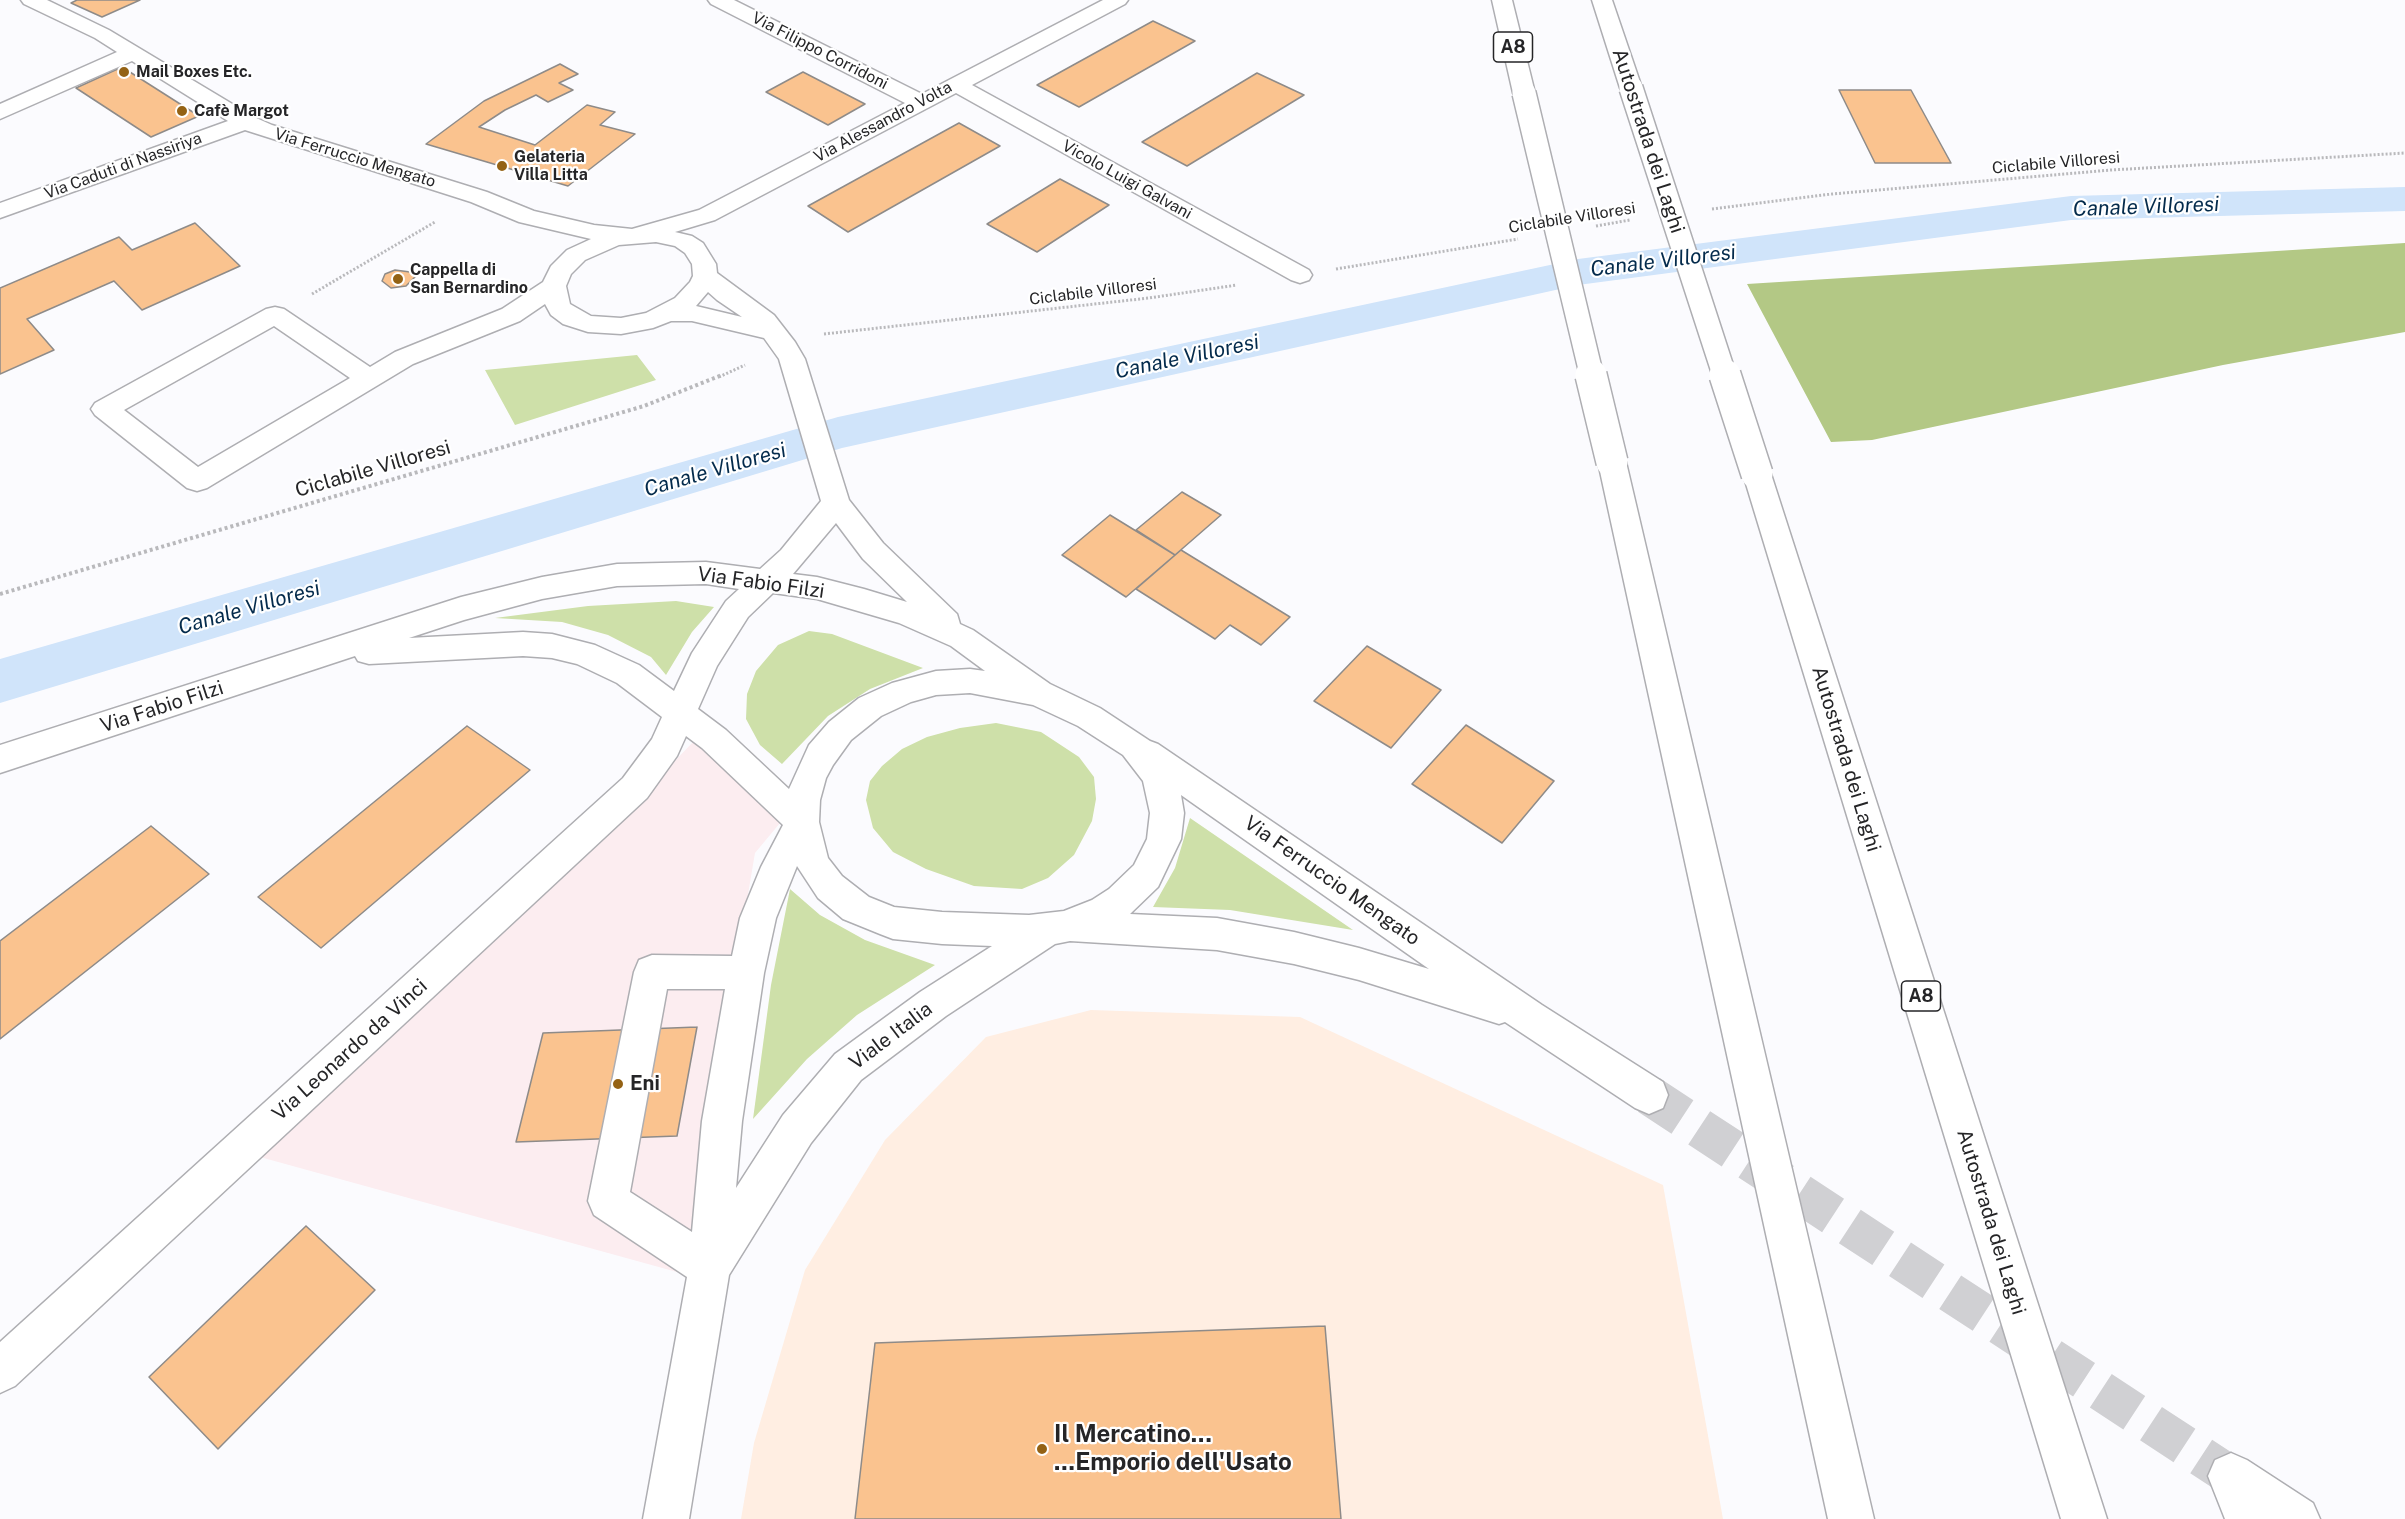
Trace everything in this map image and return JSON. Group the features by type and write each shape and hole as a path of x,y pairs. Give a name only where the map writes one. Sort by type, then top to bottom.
{"main road":[{"name":"Via Ferruccio Mengato","path":"31,0 102,34 246,122 295,141 479,197 527,217 594,232 636,235"},
{"name":"Via Filippo Corridoni","path":"718,0 921,102"},
{"name":"Via Alessandro Volta","path":"636,235 707,215 1118,0"},
{"name":"A8","path":"1502,0 1612,462 1851,1519"},
{"name":"Autostrada dei Laghi","path":"1602,0 1757,474 2084,1519"},
{"path":"0,112 133,53"},
{"name":"Vicolo Luigi Galvani","path":"955,84 1300,275"},
{"name":"Via Caduti di Nassiriya","path":"0,211 246,122"},
{"name":"Via Ferruccio Mengato","path":"527,217 543,232 556,278"},
{"path":"369,379 275,315 105,409 197,481 369,379 404,358 479,330 511,315 556,278 576,255 589,248 636,235 668,237 694,248 704,264 705,276 695,294 668,313 653,320 621,326 588,324 572,318 560,309 554,297 556,278"},
{"path":"705,276 726,294 765,321 792,359 836,503 873,551 962,638"},
{"path":"668,313 702,315 773,333"},
{"path":"479,330 572,318"},
{"path":"802,822 744,766 680,714 703,662 737,609 791,558 836,503"},
{"name":"Via Fabio Filzi","path":"0,759 461,609 542,588 617,575 706,573 817,588 864,600 910,615 962,638 1039,693"},
{"name":"Via Fabio Filzi","path":"325,655 523,644 552,646 584,654 628,674 680,714"},
{"path":"802,822 803,800 809,778 821,755 840,731 870,707 903,692 936,683 970,681 1039,693"},
{"name":"Via Ferruccio Mengato","path":"1039,693 1089,717 1135,746 1529,1017 1649,1095"},
{"name":"Via Leonardo da Vinci","path":"0,1371 635,788 665,747 680,714"},
{"path":"1056,928 1105,911 1129,894 1150,870 1164,839 1167,813 1164,792 1157,774 1135,746"},
{"name":"Via Ferruccio Mengato","path":"802,822 806,845 814,866 830,887 856,908 893,923 942,928 1056,928 1217,934 1294,948 1359,964 1529,1017"},
{"name":"Viale Italia","path":"666,1519 709,1267 722,1121 746,973 758,918 778,867 802,822"},
{"name":"Viale Italia","path":"709,1267 797,1129 848,1067 933,1004 1056,928"},
{"path":"709,1267 608,1201 652,972 746,973"},
{"path":"2248,1519 2232,1476 2297,1519"}],"path":[{"name":"Ciclabile Villoresi","path":"1707,210 1832,194 2111,170 2405,153"},
{"path":"275,315 479,197"},
{"name":"Ciclabile Villoresi","path":"1592,227 1638,219"},
{"name":"Ciclabile Villoresi","path":"819,334 1149,298 1521,238"},
{"name":"Ciclabile Villoresi","path":"0,594 644,406 751,363"}],"shaded area":[{"path":"694,741 785,817 755,853 695,1207 695,1277 260,1157 599,840"},
{"path":"1091,1010 1300,1017 1663,1185 1723,1519 741,1519 754,1443 805,1270 885,1140 986,1037"}],"green space":[{"path":"2405,243 2405,332 2223,365 1872,440 1831,442 1747,284"},
{"path":"637,355 656,380 515,425 485,370"},
{"path":"676,601 714,607 692,632 666,675 651,657 608,635 562,622 495,618 588,606"},
{"path":"809,631 832,634 923,668 870,689 828,716 782,764 760,745 746,719 747,694 756,671 778,645"},
{"path":"996,723 1041,732 1079,757 1094,777 1096,799 1092,821 1074,855 1048,878 1022,889 974,886 926,869 893,852 873,828 866,800 870,781 882,766 902,749 927,737 960,728"},
{"path":"1190,818 1353,930 1230,910 1153,907 1175,868"},
{"path":"790,889 820,915 865,940 935,965 857,1015 807,1059 753,1119 771,985"}],"building":[{"path":"77,0 140,0 102,17 71,3"},
{"path":"1153,21 1195,41 1079,107 1037,85"},
{"path":"560,64 578,74 559,83 573,90 548,102 536,95 505,110 479,127 535,145 587,105 615,112 600,125 635,134 568,186 426,144 484,101"},
{"path":"122,67 199,116 151,137 76,88"},
{"path":"803,72 865,104 828,125 766,92"},
{"path":"1257,73 1304,95 1187,166 1142,142"},
{"path":"1839,90 1911,90 1951,163 1875,163"},
{"path":"959,123 1000,146 848,232 808,206"},
{"path":"1060,179 1109,205 1037,252 987,224"},
{"path":"195,223 240,266 142,310 114,281 27,319 54,350 0,374 0,288 119,237 132,250"},
{"name":"Cappella di San Bernardino","path":"395,270 410,272 415,277 406,286 391,288 382,281 385,274"},
{"path":"1182,492 1221,515 1175,555 1136,530"},
{"path":"1110,515 1175,555 1126,597 1062,555"},
{"path":"1181,550 1290,617 1261,645 1230,625 1215,639 1136,589"},
{"path":"1367,646 1441,690 1391,748 1314,701"},
{"path":"1466,725 1554,781 1502,843 1412,784"},
{"path":"467,726 530,770 321,948 258,897"},
{"path":"151,826 209,874 0,1039 0,941"},
{"path":"697,1027 677,1136 516,1142 543,1033"},
{"path":"306,1226 375,1290 218,1449 149,1377"},
{"path":"1325,1326 1341,1519 855,1519 875,1343"}],"waterway":[{"name":"Canale Villoresi","path":"0,681 838,433 1578,272 2071,208 2405,199"}],"tunnel":[{"path":"1649,1095 2231,1476"}],"place":[{"name":"Mail Boxes Etc.","path":"124,72"},
{"name":"Cafè Margot","path":"182,111"},
{"name":"Gelateria Villa Litta","path":"502,166"},
{"name":"Cappella di San Bernardino","path":"398,279"},
{"name":"Eni","path":"618,1084"},
{"name":"Il Mercatino... ...Emporio dell'Usato","path":"1042,1449"}]}
